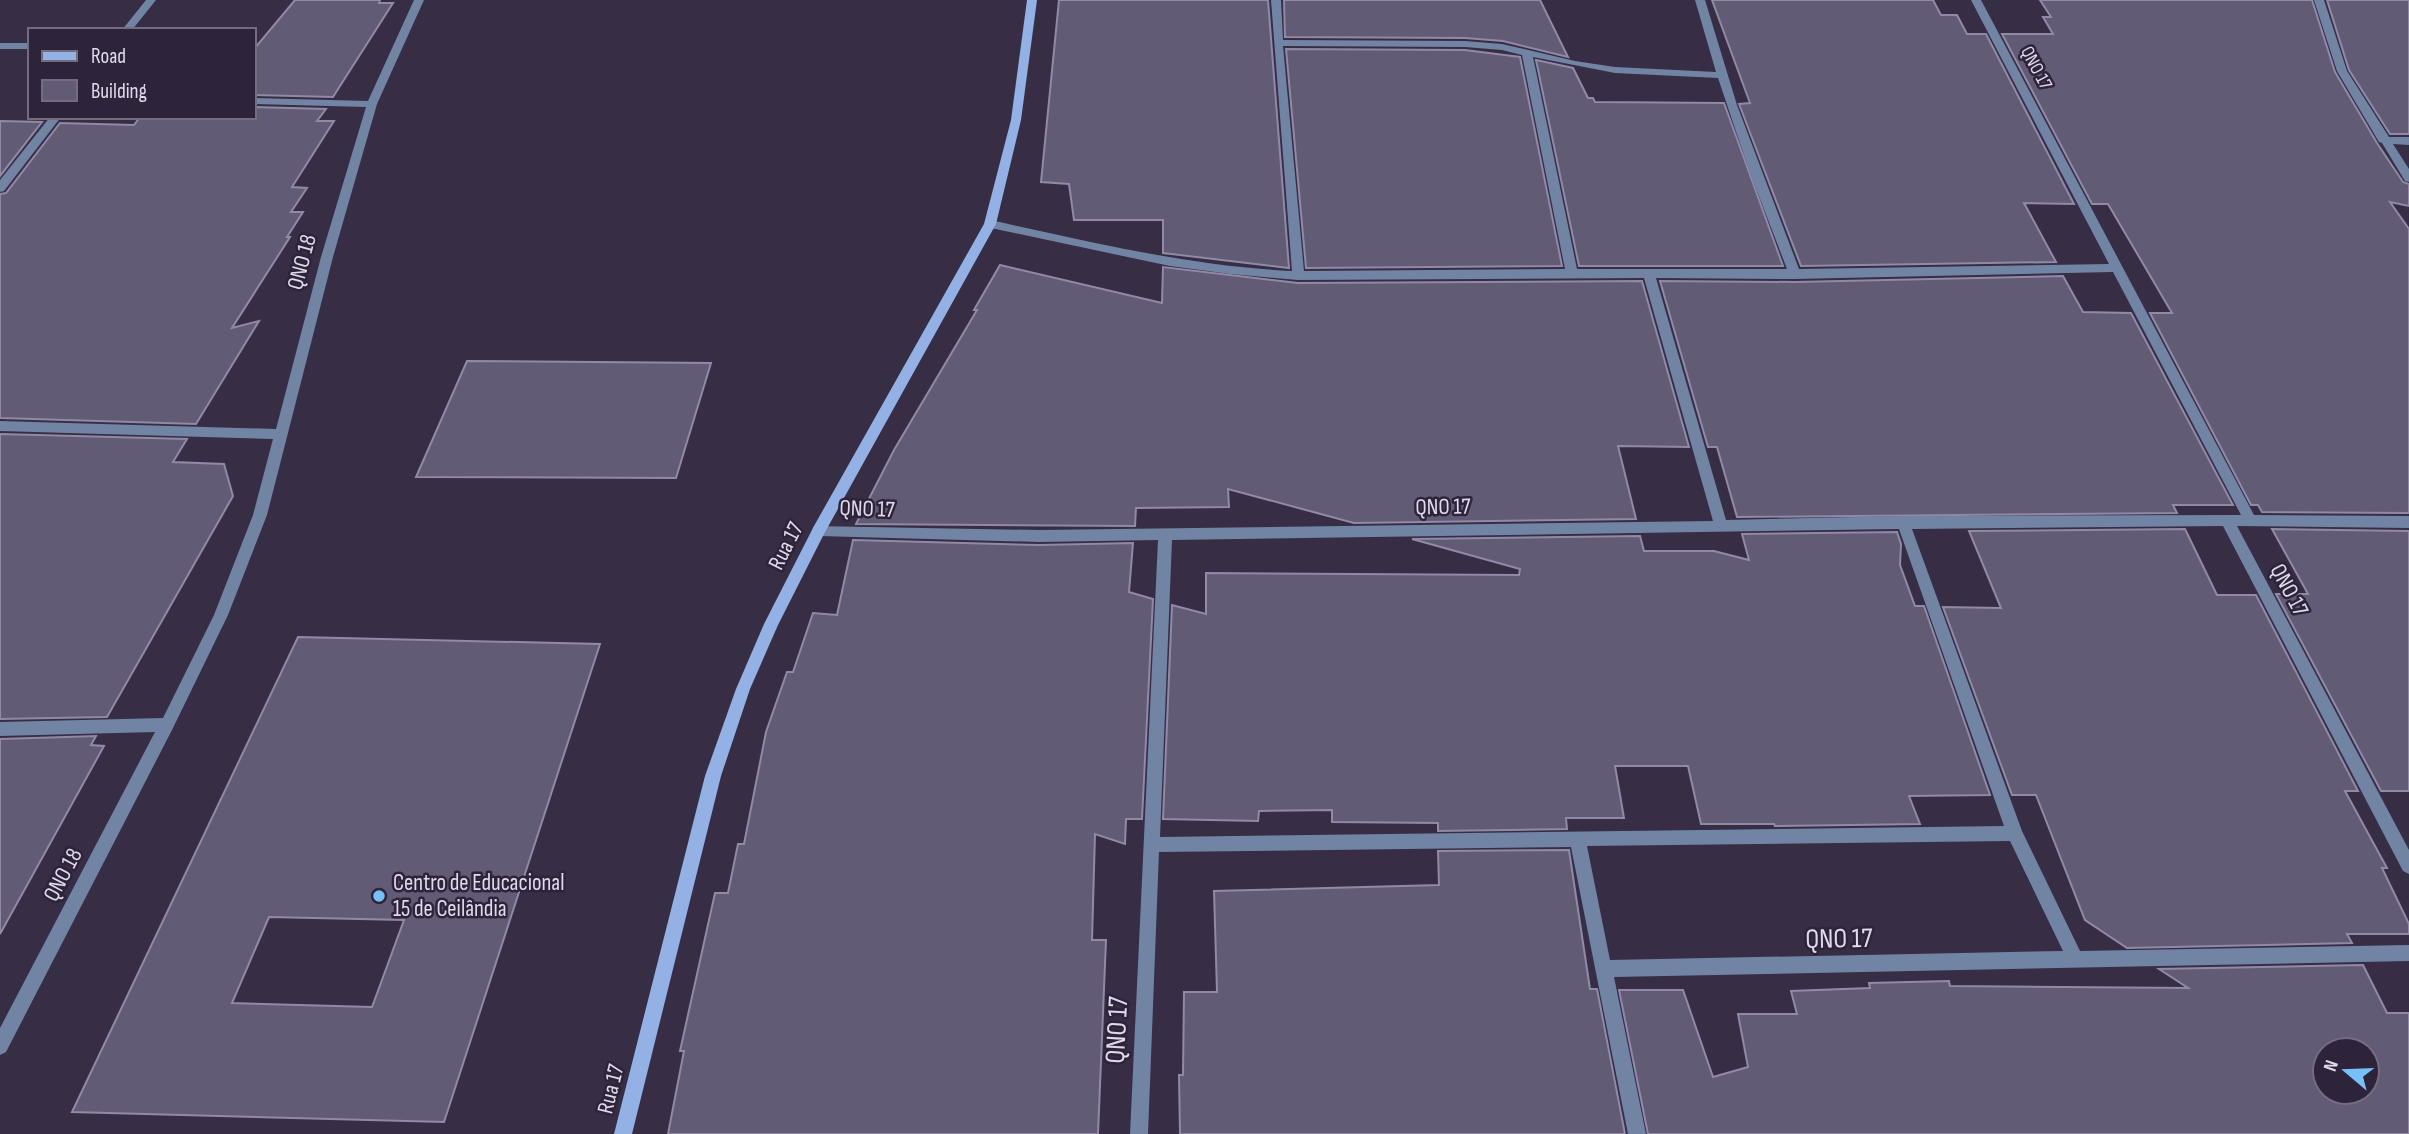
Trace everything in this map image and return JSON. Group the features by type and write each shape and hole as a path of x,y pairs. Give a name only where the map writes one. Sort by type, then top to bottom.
{"street":[{"path":"129,28 151,0"},
{"name":"QNO 18","path":"0,1046 167,725 221,615 260,515 327,257 372,104 419,0"},
{"name":"Rua 17","path":"623,1134 713,776 743,689 771,624 819,530 990,225 1016,120 1032,0"},
{"path":"1276,0 1298,276"},
{"path":"1700,0 1720,75 1795,275"},
{"name":"QNO 17","path":"1976,0 2251,522"},
{"path":"2319,0 2343,71 2383,140 2409,178"},
{"path":"1278,43 1465,44 1502,47 1615,70 1720,75"},
{"path":"0,46 28,46"},
{"path":"1527,53 1572,273"},
{"path":"256,101 372,104"},
{"path":"0,188 55,119"},
{"path":"2383,140 2409,141"},
{"path":"990,225 1150,258 1230,270 1298,276 1572,273 1795,275 2117,268"},
{"path":"1649,275 1721,526"},
{"path":"0,426 281,433"},
{"name":"QNO 17","path":"2227,521 2409,866"},
{"path":"1903,522 2015,833 2076,961"},
{"name":"QNO 17","path":"819,530 945,535 1903,522 2409,522"},
{"name":"QNO 17","path":"1139,1134 1165,533"},
{"path":"0,729 167,725"},
{"path":"1152,845 2015,833"},
{"path":"1578,841 1637,1134"},
{"name":"QNO 17","path":"1603,969 2409,953"}],"building":[{"path":"295,0 380,0 379,3 393,3 333,97 256,95 256,47"},
{"path":"1059,0 1268,0 1289,268 1163,253 1163,220 1074,220 1069,184 1041,182"},
{"path":"1284,0 1540,0 1568,57 1503,41 1465,38 1285,37"},
{"path":"1712,0 1933,0 1941,15 1957,15 1967,34 1986,34 2074,204 2024,203 2056,262 1801,266 1739,104 1750,103"},
{"path":"2040,0 2312,0 2335,72 2377,143 2403,182 2409,184 2409,206 2390,202 2409,229 2409,513 2262,512 2258,505 2251,505 2150,313 2172,313 2108,204 2092,204 2002,34 2053,34 2043,17 2051,17"},
{"path":"2327,0 2409,0 2409,134 2390,134 2349,70"},
{"path":"1286,49 1465,50 1520,57 1562,266 1306,268"},
{"path":"1536,60 1573,68 1588,98 1593,98 1595,102 1724,103 1783,266 1579,266"},
{"path":"256,107 326,109 317,121 334,121 292,187 307,188 291,212 303,212 232,328 259,321 196,424 0,418 0,194 6,193 60,123 134,125 138,119 256,119"},
{"path":"0,121 42,122 0,176"},
{"path":"1000,265 1162,303 1163,267 1298,283 1642,281 1689,447 1618,446 1636,519 1354,523 1228,489 1229,507 1136,508 1135,526 856,524 894,450 977,310 974,310"},
{"path":"2063,276 2083,312 2131,313 2233,505 2173,505 2177,513 1737,517 1717,447 1708,447 1660,281 1795,282"},
{"path":"467,361 711,363 676,478 416,477"},
{"path":"0,434 187,439 173,462 224,464 233,496 107,717 0,719"},
{"path":"2185,529 2217,595 2256,595 2358,791 2345,791 2387,868 2382,868 2409,924 2409,934 2347,934 2352,943 2127,948 2085,920 2036,795 2012,795 1943,607 2001,608 1969,531"},
{"path":"2272,529 2409,531 2409,791 2381,791 2276,594 2308,594"},
{"path":"1897,532 1901,544 1900,565 1915,606 1924,606 1990,795 1909,796 1920,824 1701,824 1688,766 1615,766 1624,818 1566,818 1567,829 1438,831 1438,823 1332,822 1332,810 1259,811 1258,821 1163,819 1172,605 1206,614 1206,573 1519,575 1520,569 1412,539 1640,536 1644,551 1714,551 1749,560 1742,534"},
{"path":"853,540 1039,545 1133,543 1129,592 1153,599 1142,819 1126,819 1125,844 1095,834 1092,940 1106,940 1098,1134 668,1134 684,1051 680,1051 715,893 728,893 738,844 744,844 766,732 787,672 793,672 813,613 837,615"},
{"path":"298,637 600,644 444,1122 72,1112","holes":["269,917 404,920 372,1007 232,1003"]},
{"path":"96,736 91,745 104,746 0,934 0,739"},
{"path":"1569,850 1590,989 1597,989 1625,1134 1180,1134 1179,1075 1183,1075 1184,992 1217,992 1214,891 1439,885 1438,851"},
{"path":"2363,965 2387,1013 2409,1013 2409,1134 1648,1134 1619,990 1683,990 1713,1077 1748,1067 1738,1014 1797,1014 1791,991 1870,988 1869,983 1949,981 1950,986 2188,988 2159,969"}],"place":[{"name":"Centro de Educacional 15 de Ceilândia","path":"379,896"}]}
